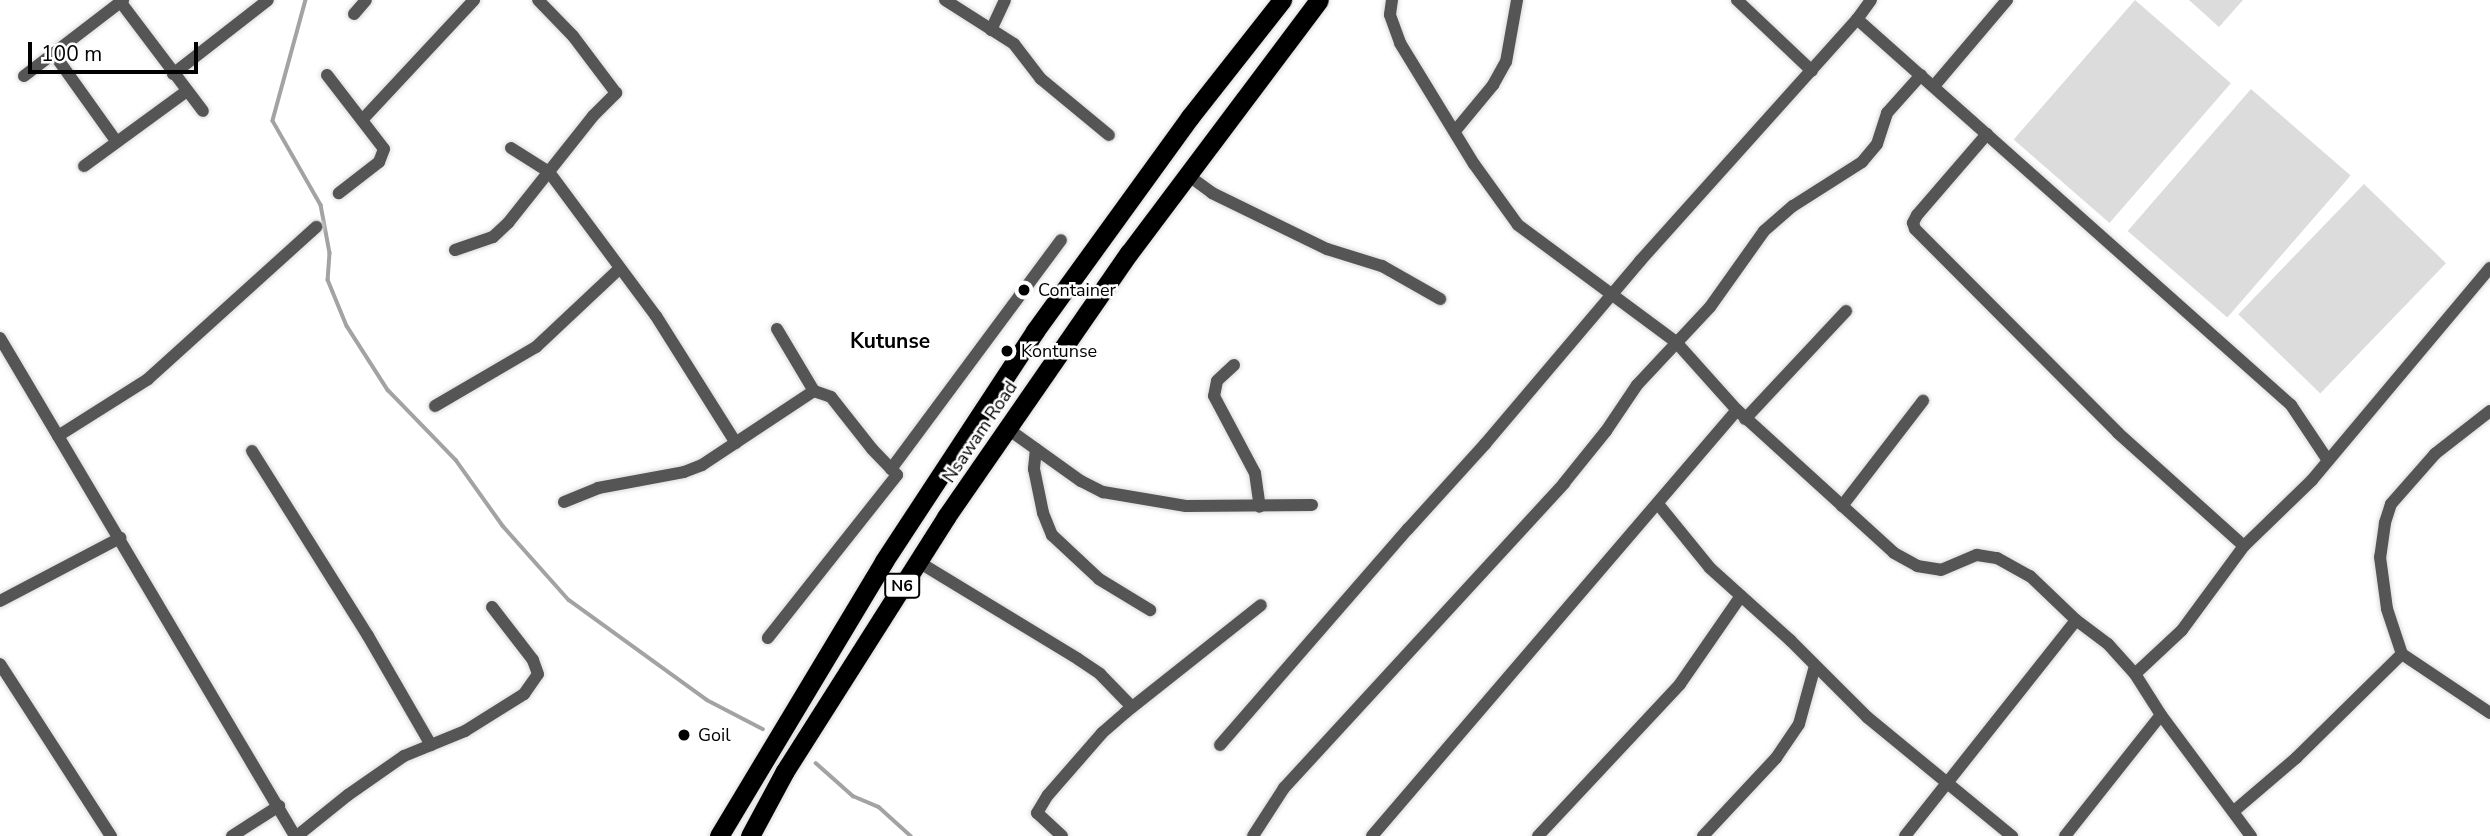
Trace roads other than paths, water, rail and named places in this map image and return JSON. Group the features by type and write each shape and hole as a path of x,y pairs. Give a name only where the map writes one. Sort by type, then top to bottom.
{"highway":[{"name":"Nsawam Road","path":"719,836 884,561 1035,331 1190,117 1282,0"},
{"name":"Nsawam Road","path":"750,836 785,771 912,569 1129,253 1318,0"},
{"path":"884,561 901,562 912,569"}],"street":[{"path":"173,75 268,0"},
{"path":"354,14 366,0"},
{"path":"363,119 474,0"},
{"path":"455,250 493,237 508,223 599,108 616,93 573,36 538,0"},
{"path":"945,0 1014,44 1041,79 1109,135"},
{"path":"991,30 1005,0"},
{"path":"1392,0 1390,15 1399,43 1474,164 1518,225 1555,254 1613,292 1675,341 1741,414 1894,553 1917,566 1941,570 1978,555 1997,558 2030,576 2076,620 2108,644 2135,674 2161,715 2251,836"},
{"path":"1455,131 1493,85 1506,62 1517,0"},
{"path":"1737,0 1812,71"},
{"path":"1220,746 1408,528 1485,444 1613,292 1681,218 1756,129 1812,71 1871,0"},
{"path":"1934,86 2007,0"},
{"path":"24,76 121,1 173,75 203,111"},
{"path":"1857,19 2291,405 2327,459"},
{"path":"54,54 116,141"},
{"path":"327,75 384,149 379,162 339,193"},
{"path":"1252,836 1284,788 1564,483 1637,385 1675,341 1710,307 1765,231 1793,206 1862,162 1877,144 1887,113 1921,75"},
{"path":"84,166 187,91"},
{"path":"1987,134 1917,215 1913,223 1915,229 2118,433 2244,546"},
{"path":"511,148 549,172 656,316 736,443"},
{"path":"1189,176 1212,193 1327,249 1382,266 1440,299"},
{"path":"58,436 148,379 316,227"},
{"path":"891,469 1061,240"},
{"path":"2135,674 2182,630 2244,546 2312,480 2490,268"},
{"path":"435,407 536,346 619,269"},
{"path":"1372,836 1658,504 1741,414 1846,311"},
{"path":"768,638 897,475 872,449 837,403 825,394 814,391 777,330"},
{"path":"0,338 296,836 385,768 489,718 524,694 538,674 533,660 492,607"},
{"path":"1234,365 1217,381 1214,396 1255,472 1260,507"},
{"path":"564,502 598,488 684,472 736,443 814,391"},
{"path":"1842,506 1923,401"},
{"path":"2489,709 2402,654 2392,631 2381,577 2382,538 2391,504 2435,454 2490,411"},
{"path":"1008,429 1103,492 1186,506 1312,505"},
{"path":"1036,449 1033,462 1036,479 1045,521 1052,535 1099,579 1150,610"},
{"path":"252,451 368,636 431,745"},
{"path":"1658,504 1710,568 1867,717 2012,836"},
{"path":"0,601 120,538"},
{"path":"912,569 1078,659 1113,686 1132,707"},
{"path":"1538,836 1680,684 1741,596"},
{"path":"1062,836 1038,816 1038,808 1102,733 1261,605"},
{"path":"1905,836 2076,620"},
{"path":"2234,811 2306,750 2402,654"},
{"path":"0,664 111,836"},
{"path":"1703,836 1776,758 1799,724 1815,666"},
{"path":"2065,836 2161,715"},
{"path":"232,836 279,806"}],"waterway":[{"path":"306,0 273,121 321,205 330,253 328,280 347,326 388,390 456,460 503,526 569,600 707,700 763,729"},
{"path":"816,763 853,796 879,807 911,836"}],"place":[{"name":"Container","path":"1024,290"},
{"name":"Kontunse","path":"1007,351"},
{"name":"Goil","path":"684,735"}],"district":[{"name":"Kutunse","path":"890,341"}]}
